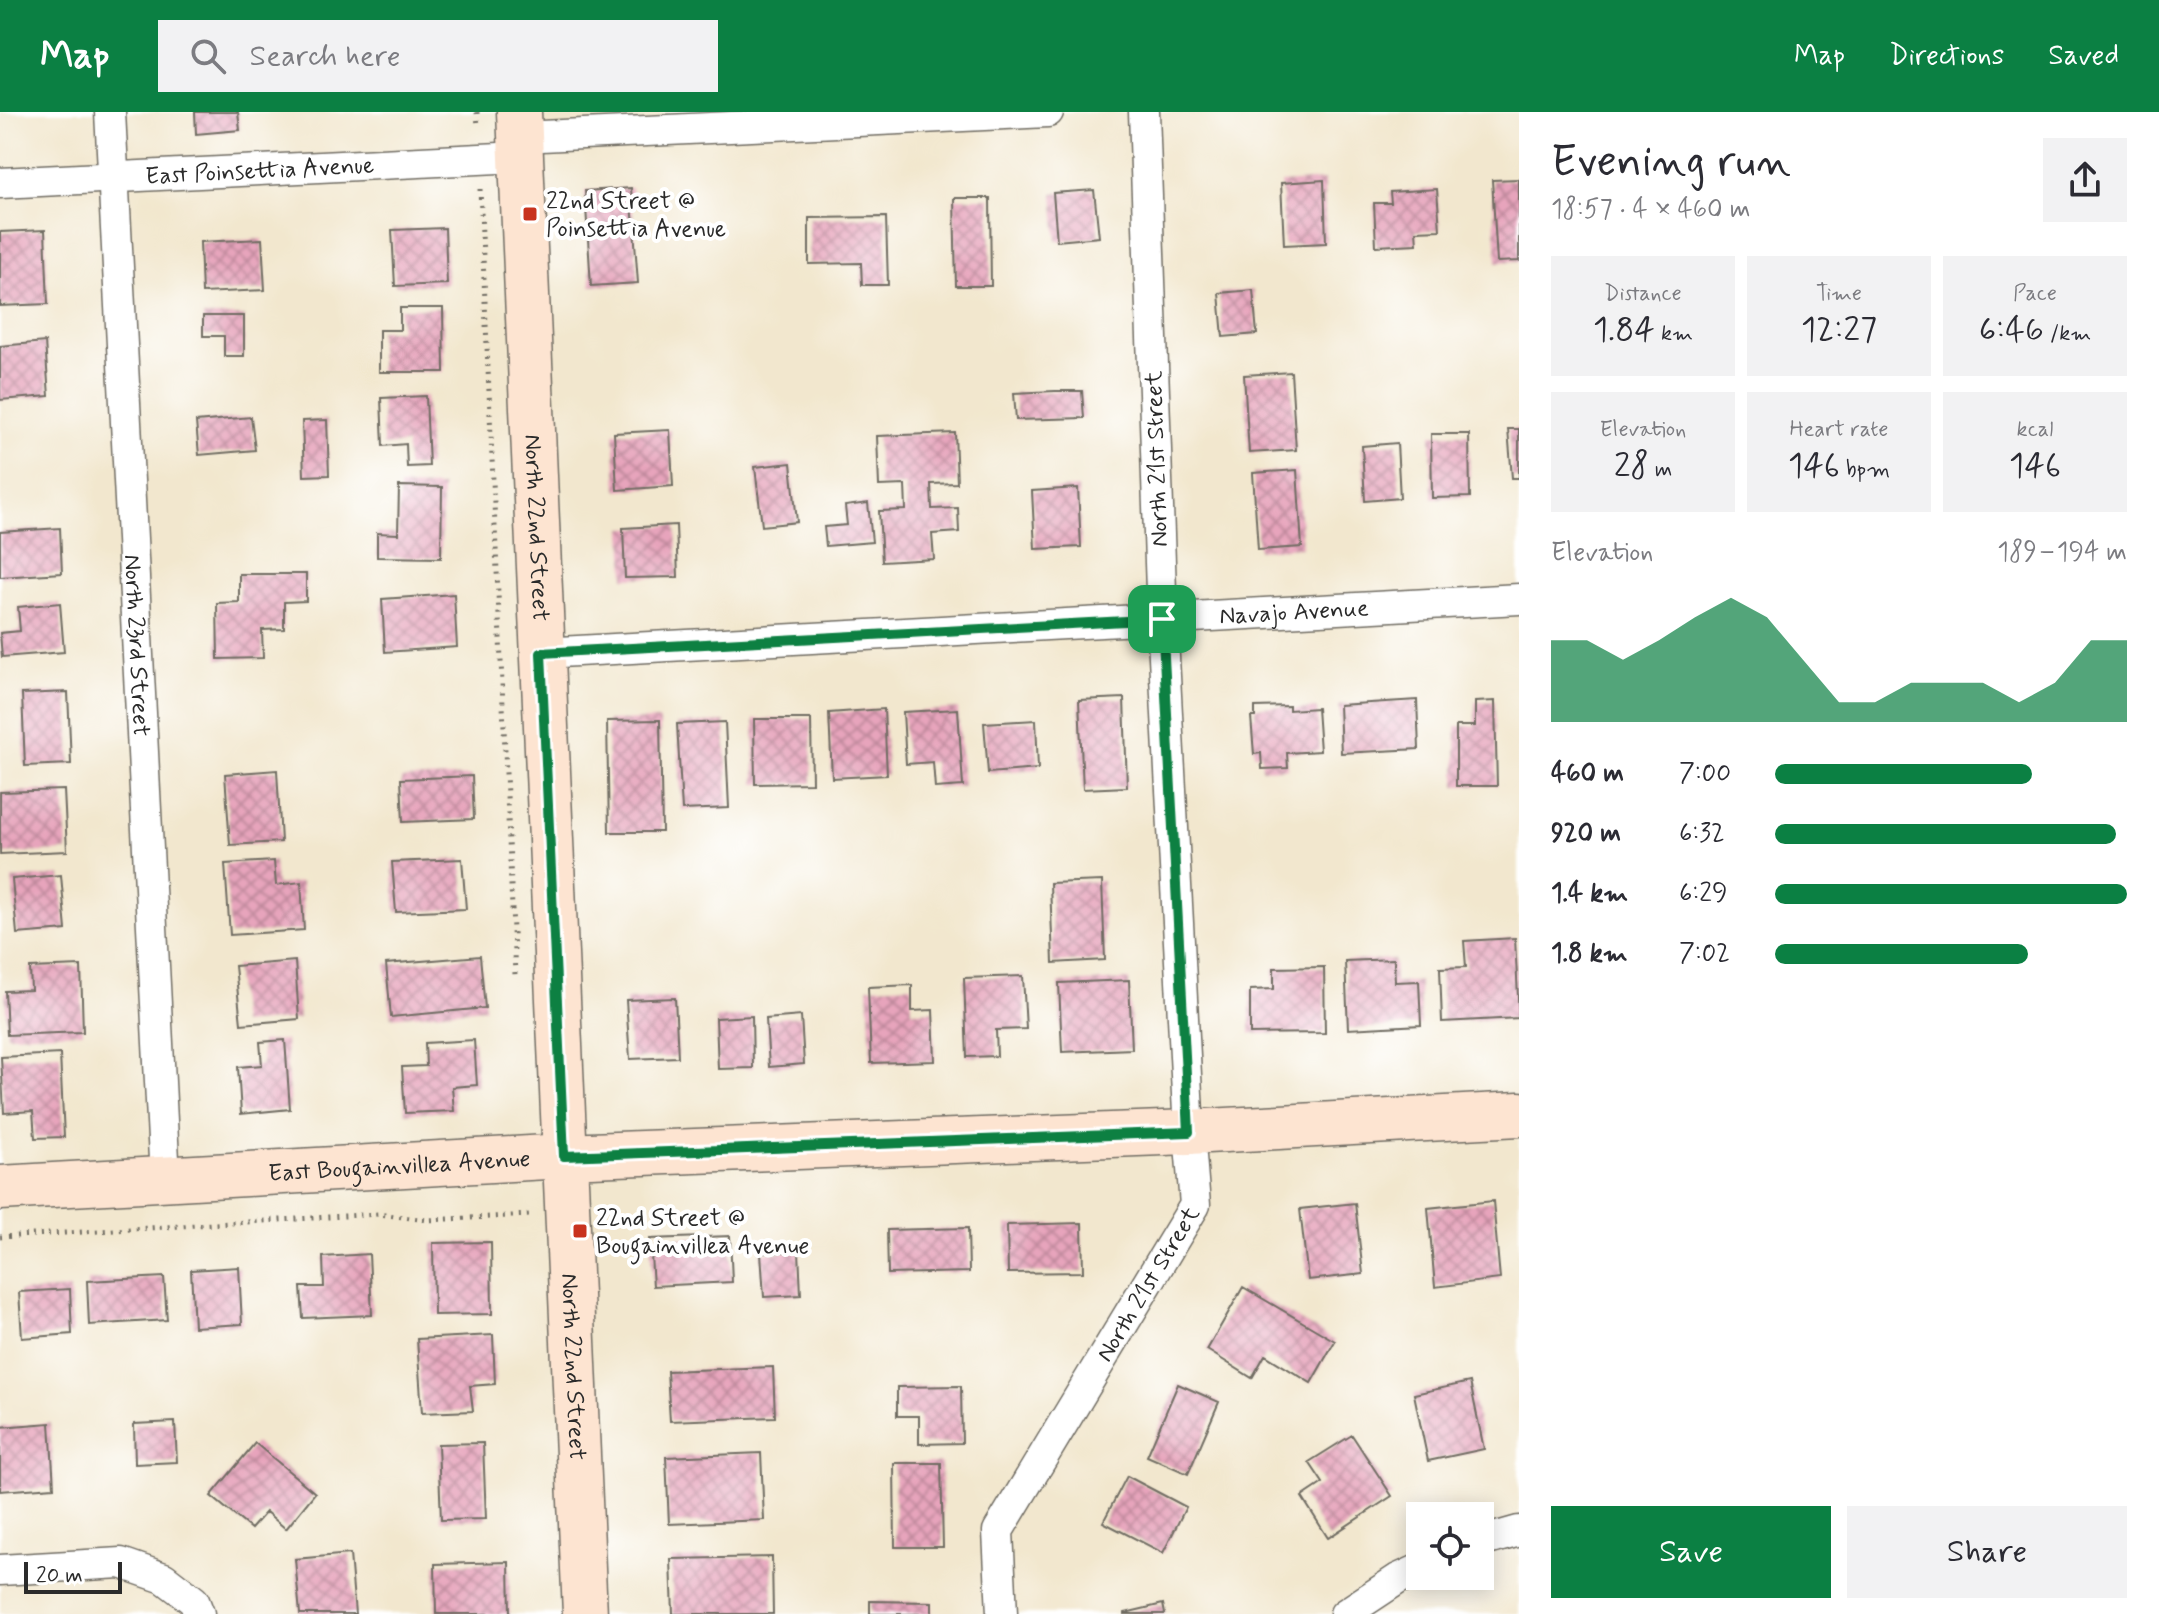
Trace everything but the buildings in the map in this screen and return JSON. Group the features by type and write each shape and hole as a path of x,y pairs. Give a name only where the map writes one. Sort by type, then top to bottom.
{"street":[{"name":"North 23rd Street","path":"110,112 165,1179"},
{"name":"East Poinsettia Avenue","path":"0,183 113,177 510,142 1048,112"},
{"name":"North 21st Street","path":"1002,1614 998,1531 1195,1205 1162,619 1144,112"},
{"name":"North 22nd Street","path":"510,142 541,653 585,1614"},
{"name":"Navajo Avenue","path":"541,653 1519,599"},
{"name":"East Bougainvillea Avenue","path":"0,1188 564,1156 1189,1132 1519,1114"},
{"path":"1494,1538 1519,1531"},
{"path":"0,1570 121,1563 164,1578 194,1601 199,1614"},
{"path":"1345,1614 1406,1575"}],"path":[{"path":"510,142 516,986"},
{"path":"0,1237 378,1214 428,1220 536,1214"}],"place":[{"name":"22nd Street @ Poinsettia Avenue","path":"530,214"},
{"name":"22nd Street @ Bougainvillea Avenue","path":"580,1231"}],"route":[{"path":"1162,619 1189,1132 564,1156 541,653 1162,619"}]}
